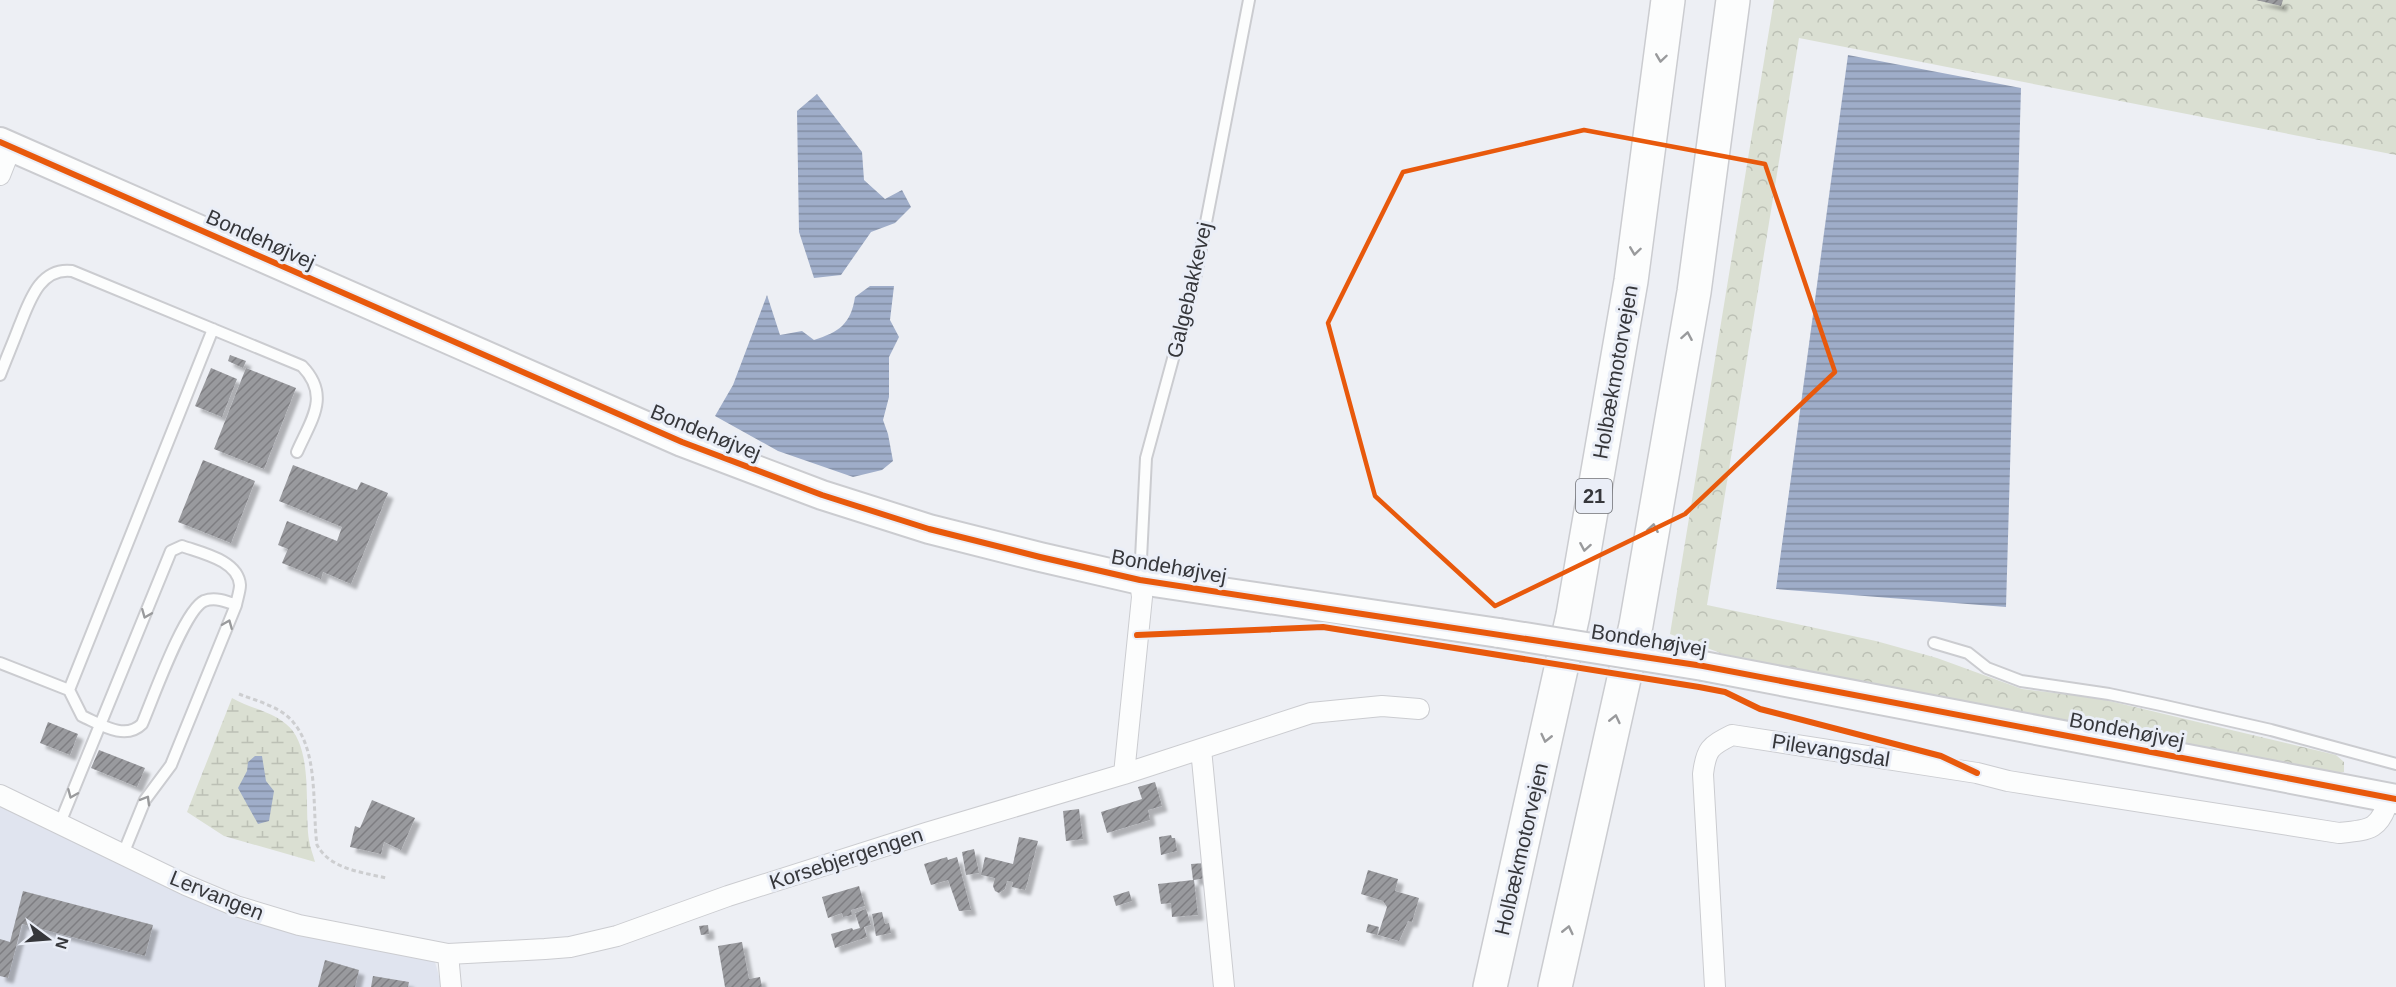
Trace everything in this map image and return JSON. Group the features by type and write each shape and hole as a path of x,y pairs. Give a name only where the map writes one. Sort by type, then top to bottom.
{"highway":[{"name":"Holbækmotorvejen","path":"1490,987 1575,603 1631,281 1668,0"},
{"path":"1555,987 1638,614 1694,292 1733,0"}],"street":[{"name":"Bondehøjvej","path":"6,145 693,446 822,495 929,528 1140,580 1499,633 1703,666 2392,798"},
{"path":"0,176 6,145"},
{"path":"1124,774 1142,597 1140,580"},
{"name":"Korsebjergengen","path":"570,947 616,936 728,896 977,816 1124,774 1311,713 1382,706 1419,710"},
{"name":"Pilevangsdal","path":"1715,987 1703,774 1705,755 1715,743 1732,735 1965,771 2020,783 2339,832 2358,831 2381,821 2392,798"},
{"path":"1201,749 1224,987"},
{"name":"Lervangen","path":"0,795 186,885 236,906 299,926 448,954 570,947"},
{"path":"448,954 451,987"}],"lane":[{"name":"Galgebakkevej","path":"1140,580 1146,458 1196,274 1249,0"},
{"path":"0,375 33,292 44,279 62,269 81,273 302,366 312,376 317,388 317,401 297,452"},
{"path":"69,690 213,329"},
{"path":"60,823 171,551 182,546 223,562 236,572 240,586 236,605 171,765 145,800 123,854"},
{"path":"0,663 69,690 82,716 122,733 137,729 142,724 184,624 195,608 205,601 220,599 236,605"},
{"path":"1934,643 1968,653 1988,668 2021,681 2109,694 2161,705 2271,730 2396,764"}],"path":[{"path":"239,694 282,713 293,721 304,738 310,762 317,845 322,855 341,866 386,878"}],"highlighted area":[{"path":"1584,130 1765,164 1835,372 1685,514 1495,606 1375,496 1328,323 1403,172"}],"shaded area":[{"path":"0,804 142,869 420,952 435,962 442,987 0,987"}],"green space":[{"path":"1774,0 2396,0 2396,155 1799,38 1707,605 1876,641 1937,658 2022,689 2097,698 2336,755 2344,762 2344,772 2336,773 2011,712 1723,654 1670,634"},
{"path":"232,698 274,716 295,734 304,762 309,840 315,862 224,836 187,812"}],"water":[{"path":"1848,55 2021,88 2006,607 1776,589"},
{"path":"817,94 862,152 864,180 885,199 902,190 911,207 895,223 871,232 841,275 814,278 799,232 797,111"},
{"path":"870,286 894,286 890,320 899,337 889,357 889,397 883,420 893,461 882,470 853,477 778,451 715,416 733,385 767,295 780,335 802,331 814,340 842,326 850,314 855,297"},
{"path":"255,756 262,756 266,781 274,791 269,821 258,824 238,788 247,771 248,762"}],"building":[{"path":"2256,0 2283,0 2281,6"},
{"path":"230,355 246,361 243,368 228,361"},
{"path":"211,368 237,379 222,417 195,406"},
{"path":"246,368 296,388 264,469 214,449"},
{"path":"203,460 255,481 231,543 178,522"},
{"path":"293,465 357,490 361,482 388,493 351,584 323,572 321,579 282,563 288,549 278,545 287,521 337,541 342,527 279,501"},
{"path":"48,722 78,734 70,755 40,743"},
{"path":"99,750 145,768 137,787 91,768"},
{"path":"1155,782 1162,806 1148,810 1150,820 1107,833 1101,812 1142,799 1138,787"},
{"path":"372,800 415,818 401,850 384,842 381,854 350,847 355,826 360,828"},
{"path":"1079,809 1083,839 1066,841 1063,811"},
{"path":"1171,835 1175,838 1177,851 1161,855 1159,837"},
{"path":"1019,837 1038,841 1025,890 1012,887 1013,882 1007,881 1005,889 999,893 993,886 995,878 981,875 985,857 1013,864"},
{"path":"974,849 979,873 966,875 962,852"},
{"path":"947,857 948,860 957,857 971,910 959,911 948,880 931,885 924,864"},
{"path":"1205,863 1206,878 1194,880 1198,915 1172,917 1171,903 1161,904 1158,884 1193,880 1191,864"},
{"path":"1368,870 1398,879 1395,891 1419,898 1412,922 1408,921 1399,941 1378,935 1387,907 1383,901 1361,894"},
{"path":"859,886 865,906 851,910 852,915 843,917 842,913 828,918 822,897"},
{"path":"23,891 153,925 145,956 22,924 8,978 0,976 0,939 10,942"},
{"path":"1129,891 1132,901 1116,906 1113,896"},
{"path":"866,909 871,925 864,927 867,937 835,948 831,934 860,928 855,913"},
{"path":"882,912 885,924 889,923 891,933 876,936 872,914"},
{"path":"1368,924 1379,927 1377,935 1366,932"},
{"path":"708,925 709,934 701,935 699,926"},
{"path":"742,942 749,979 760,977 762,987 725,987 718,946"},
{"path":"325,960 359,970 355,987 318,987"},
{"path":"373,976 409,982 408,987 371,987"}],"cycle path":[{"path":"0,142 682,442 822,495 929,529 1140,580 1703,666 2396,799"},
{"path":"1137,635 1323,627 1699,687 1725,692 1760,709 1941,756 1977,773"}]}
